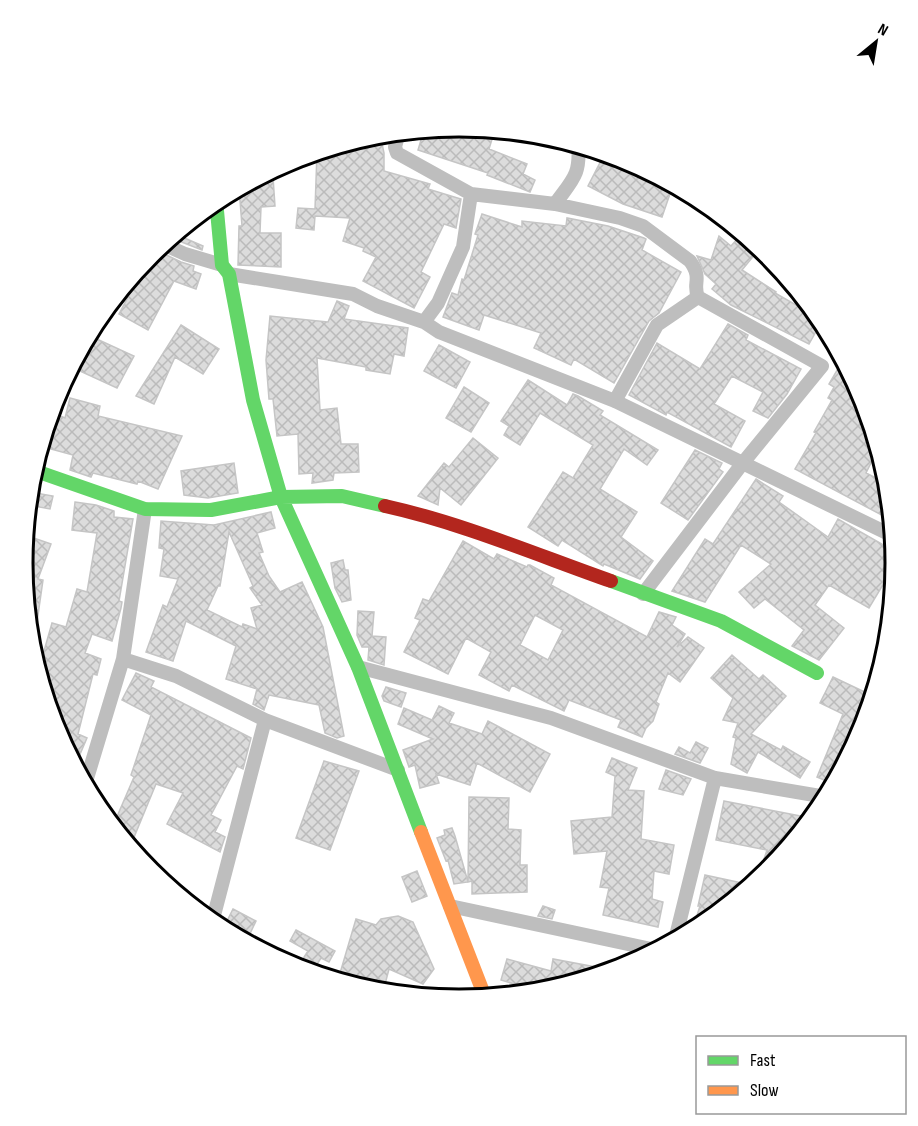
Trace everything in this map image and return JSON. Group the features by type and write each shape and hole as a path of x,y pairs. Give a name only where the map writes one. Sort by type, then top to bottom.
{"street":[{"path":"396,142 397,153 471,194 555,204 620,218 643,226 690,261 696,269 698,279 695,290 698,297 822,366 742,464 643,594"},
{"path":"555,204 575,176 580,164 579,155"},
{"path":"424,322 438,303 463,247 471,194"},
{"path":"218,212 226,270 253,400 280,497 358,668 482,988"},
{"path":"173,248 226,270 353,294 377,306 424,322 439,332 615,400 884,532"},
{"path":"615,400 657,326 698,297"},
{"path":"43,473 145,509 211,510 280,497 342,496 410,511 721,621 816,673"},
{"path":"89,773 123,659 145,509"},
{"path":"123,659 176,676 265,720 398,770"},
{"path":"358,668 551,718 715,778 816,795"},
{"path":"215,912 265,720"},
{"path":"678,928 715,778"},
{"path":"450,906 643,947"}],"building":[{"path":"421,139 492,139 489,149 527,164 523,174 535,180 530,192 487,175 488,173 418,150"},
{"path":"382,144 384,171 430,184 428,189 461,199 456,228 444,224 421,272 430,277 414,308 363,281 376,257 363,251 364,248 343,241 350,218 315,216 314,230 296,228 298,208 315,209 317,162"},
{"path":"601,162 622,169 670,193 662,217 623,204 588,186"},
{"path":"273,180 275,206 261,207 260,233 281,233 281,267 238,265 239,226 242,226 240,198"},
{"path":"482,214 522,227 522,221 566,226 567,218 608,226 646,239 642,250 681,272 659,313 649,321 614,383 574,359 571,365 534,348 541,333 484,315 479,330 443,317 452,293 458,295 462,279 464,280"},
{"path":"719,236 731,246 736,240 740,243 754,256 742,270 799,307 816,331 809,344 731,305 712,289 716,284 705,274 697,256 711,260"},
{"path":"184,238 203,246 202,250 180,241"},
{"path":"166,255 194,266 193,271 201,274 196,289 174,281 148,330 119,314 131,292"},
{"path":"337,301 349,306 344,319 408,328 404,356 394,354 390,374 317,358 320,410 337,408 341,444 358,444 359,472 334,473 333,480 312,483 313,473 299,474 298,434 277,436 273,399 269,399 266,360 270,316 328,322"},
{"path":"728,324 748,335 746,340 801,369 787,394 768,418 753,411 763,392 732,376 714,404 745,421 731,447 667,412 666,415 629,395 657,343 700,369"},
{"path":"181,325 219,349 203,374 175,357 154,404 136,396"},
{"path":"97,339 134,356 117,388 79,371"},
{"path":"439,345 470,362 456,388 424,371"},
{"path":"838,369 853,400 862,426 872,461 866,473 877,478 882,515 795,469 832,400 828,398 834,387 829,384"},
{"path":"528,380 567,405 573,394 578,396 603,411 600,415 658,450 647,465 624,449 600,489 637,512 621,537 653,561 640,579 604,564 603,566 562,540 558,546 528,527 563,472 573,478 593,445 540,413 520,445 504,435 509,426 501,421"},
{"path":"464,387 489,403 471,432 446,418"},
{"path":"70,398 100,406 98,416 182,436 158,489 138,481 137,484 93,473 91,477 70,470 73,455 49,449 60,416 65,418"},
{"path":"473,438 498,458 461,505 440,488 438,505 418,496 444,463 449,467"},
{"path":"695,450 722,463 719,469 723,472 688,520 661,503"},
{"path":"234,463 238,493 208,498 184,495 181,471"},
{"path":"756,479 783,496 779,502 828,537 838,519 884,546 884,582 869,608 829,585 815,605 844,628 819,660 792,646 804,630 765,599 754,608 739,592 771,564 741,545 705,602 672,591 705,539 713,544"},
{"path":"39,494 53,496 50,509 37,507"},
{"path":"75,502 114,511 114,517 133,519 119,601 122,602 121,608 112,641 92,634 85,653 101,659 97,675 93,674 78,734 87,738 79,756 65,726 43,654 52,623 66,627 77,589 87,592 97,533 72,530"},
{"path":"271,512 275,528 257,533 263,552 259,553 269,576 280,592 302,582 323,627 344,736 337,738 325,733 319,705 269,695 264,710 253,704 257,689 226,679 236,646 186,621 173,661 146,652 163,605 167,607 178,579 160,576 164,549 159,548 161,521 214,525","holes":["229,532 253,586 250,588 262,605 251,608 257,629 243,624 242,627 207,610 220,586"]},
{"path":"34,538 51,544 38,579 43,580 37,620 34,591"},
{"path":"463,541 494,559 497,554 527,567 530,565 554,578 551,585 647,637 659,612 676,617 672,625 685,634 677,647 688,637 704,648 680,682 668,673 656,702 659,704 653,721 646,728 642,737 618,727 621,720 569,700 564,711 512,685 509,691 479,675 491,652 466,638 448,674 404,652 420,620 415,618 423,599 429,601","holes":["535,615 563,630 548,660 520,645"]},
{"path":"343,560 345,570 348,570 351,600 342,602 335,588 331,563"},
{"path":"358,611 374,612 372,636 386,637 384,665 368,660 369,647 362,647 357,635"},
{"path":"732,655 759,679 763,675 786,696 751,734 781,750 783,746 810,762 800,778 758,752 747,773 731,764 736,738 733,737 738,723 723,720 733,698 711,678"},
{"path":"136,673 154,681 151,687 251,738 243,769 237,766 211,815 221,820 215,832 225,837 220,852 167,824 183,793 156,784 134,838 117,817 134,777 131,775 151,715 122,700"},
{"path":"833,677 864,692 853,726 825,780 817,777 843,714 820,703"},
{"path":"386,687 406,693 401,707 384,701 382,696"},
{"path":"439,706 454,713 449,723 482,734 488,721 550,754 530,792 477,763 470,785 436,774 439,783 420,788 415,765 409,767 403,750 433,739 398,724 404,708 432,720"},
{"path":"696,742 708,748 700,763 675,754 679,747 690,753"},
{"path":"612,758 637,768 628,790 644,791 641,839 674,845 669,874 654,871 652,899 663,902 658,927 603,915 609,888 600,887 607,851 574,854 571,821 612,817 615,776 606,772"},
{"path":"324,761 359,771 330,850 296,838"},
{"path":"666,770 691,779 683,795 659,789"},
{"path":"469,797 509,798 508,829 521,830 520,865 527,865 527,892 472,894 472,881 468,882"},
{"path":"724,801 801,816 764,860 767,850 716,840"},
{"path":"452,828 468,882 454,884 448,860 446,861 437,838 445,835 444,830"},
{"path":"417,871 427,896 412,902 402,877"},
{"path":"705,875 740,883 697,917 700,906 698,906"},
{"path":"543,906 555,910 552,919 538,916"},
{"path":"233,909 256,921 250,934 227,920"},
{"path":"398,916 413,922 434,969 423,984 389,969 386,982 341,971 356,919 376,925 381,919"},
{"path":"296,930 335,951 329,962 321,958 317,964 303,959 308,951 290,941"},
{"path":"507,959 551,971 553,959 594,967 542,981 517,985 501,980"}],"traffic: fast":[{"path":"217,213 222,265 229,274 253,400 281,497 358,667 421,832"},
{"path":"43,473 145,509 211,510 281,497 342,496 385,506"},
{"path":"611,581 721,621 817,673"}],"traffic: slow":[{"path":"421,832 482,988"}],"traffic: jam":[{"path":"385,506 471,530 611,581"}]}
